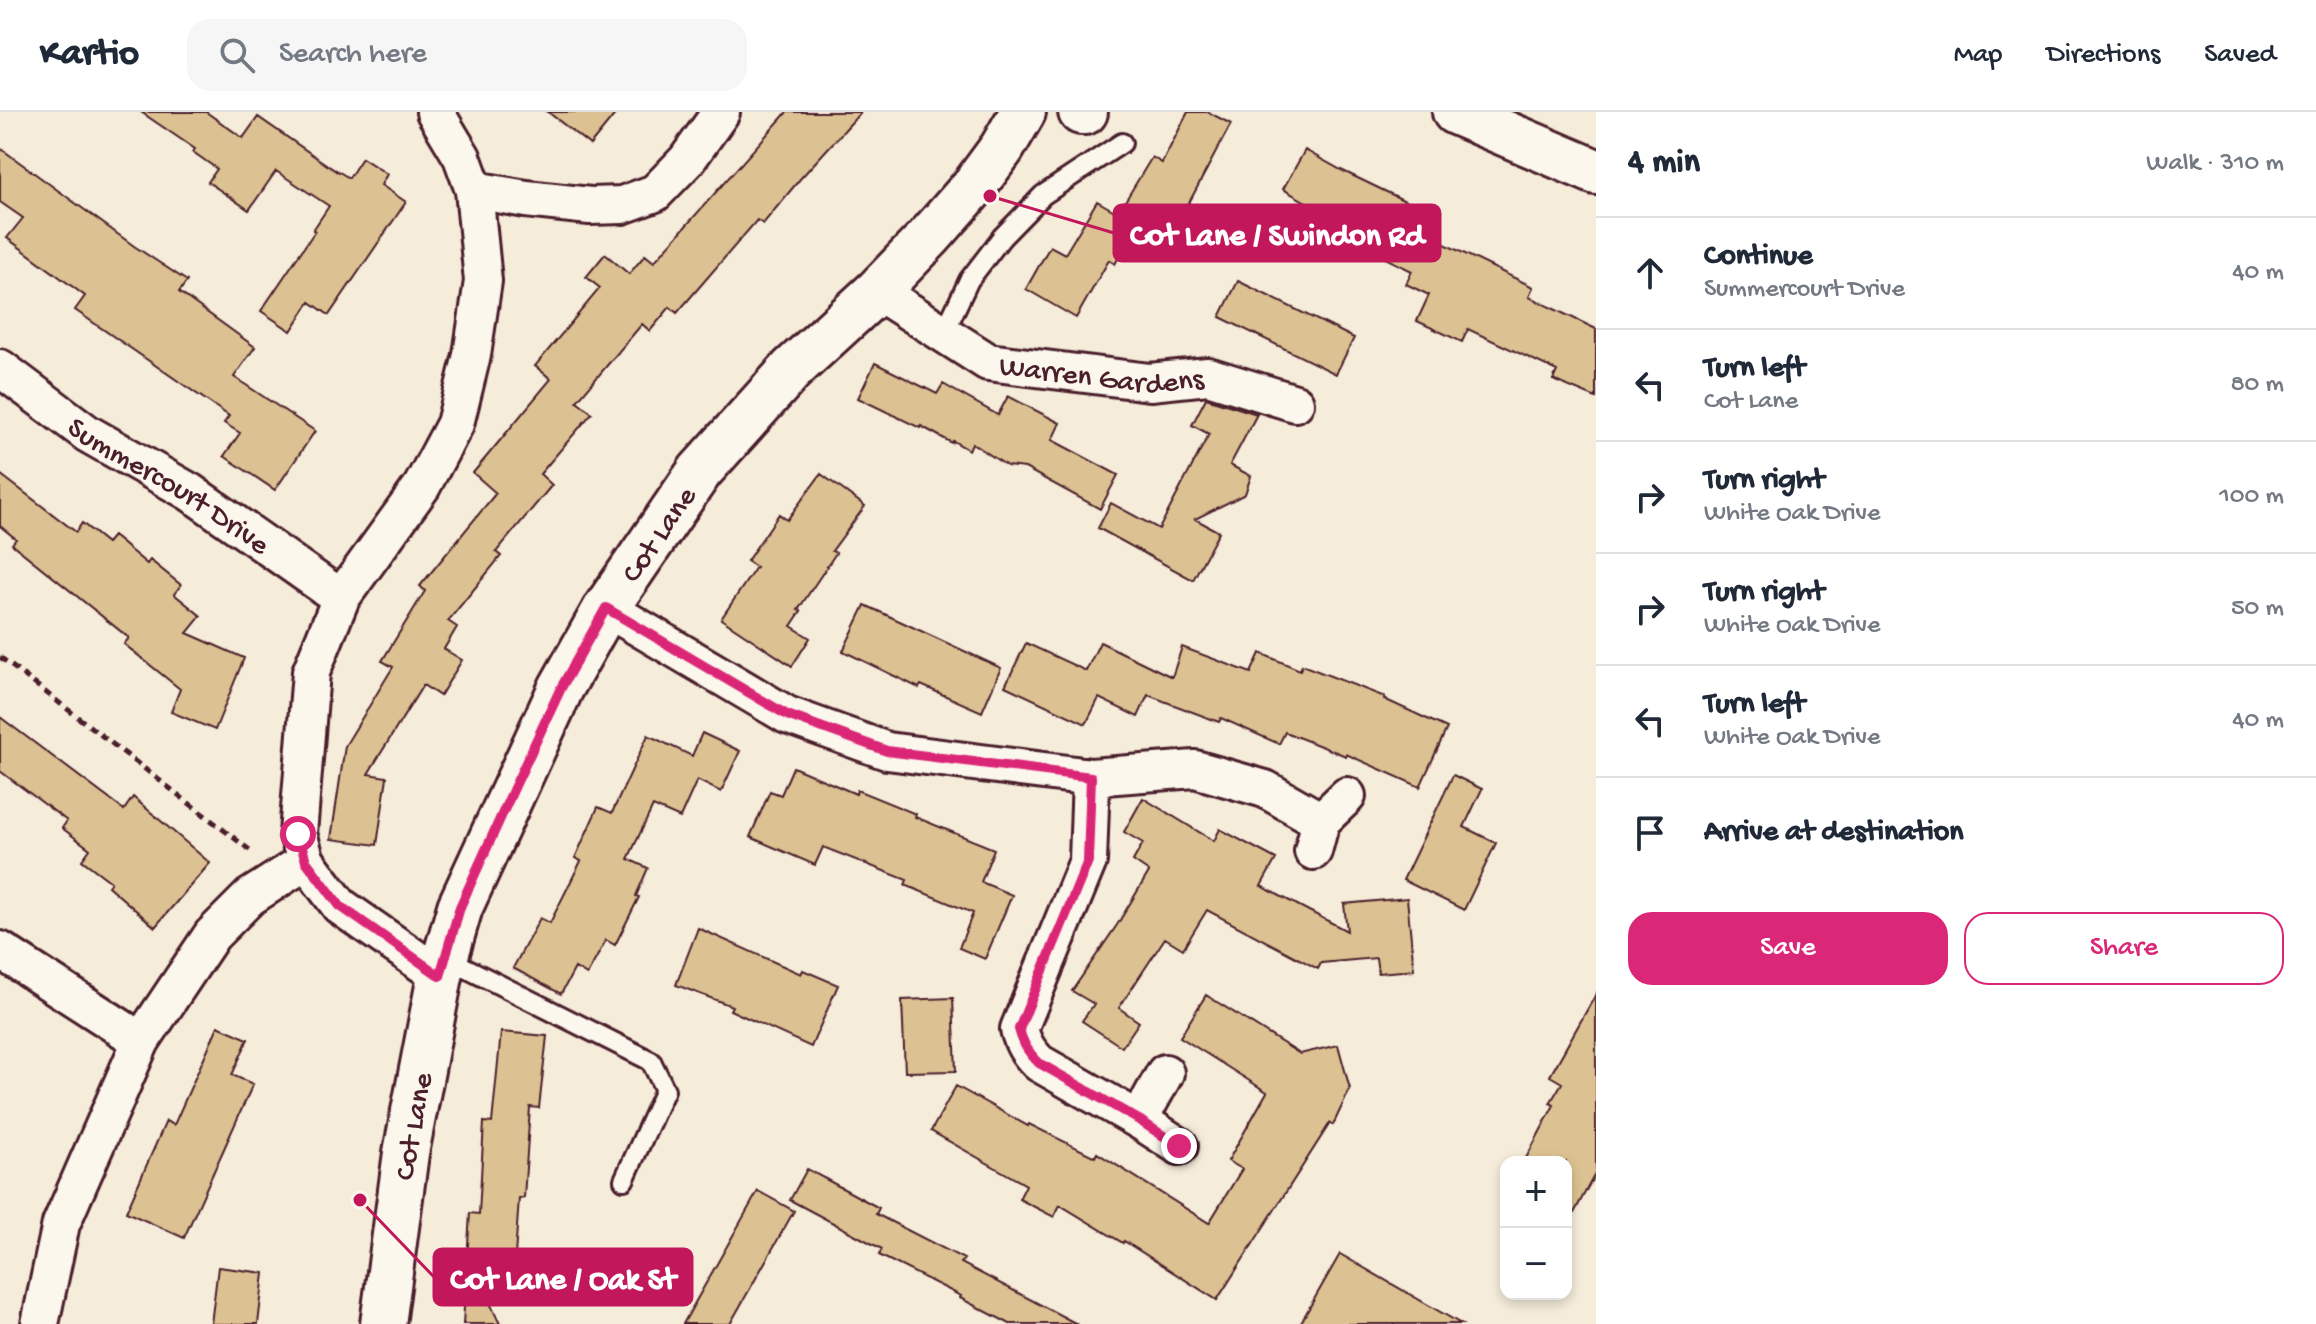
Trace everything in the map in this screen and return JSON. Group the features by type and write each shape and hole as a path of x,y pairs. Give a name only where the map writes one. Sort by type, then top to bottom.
{"street":[{"path":"435,112 462,157 474,190 483,281 472,355 455,424 422,486 341,598 311,672 298,834 306,861 340,906 443,967"},
{"path":"474,190 590,206 622,205 655,193 687,160 721,112"},
{"name":"Cot Lane","path":"383,1324 406,1153 443,967 460,907 561,688 606,608 700,471 792,369 877,291 930,236 974,186 1023,112"},
{"path":"1455,112 1596,172"},
{"name":"Warren Gardens","path":"877,291 988,362 1150,382 1208,376 1295,403"},
{"name":"Summercourt Drive","path":"0,368 88,434 190,492 341,598"},
{"path":"606,608 787,715 887,751 1091,777 1195,769 1265,789 1317,836 1347,796"},
{"path":"1091,777 1088,861 1019,1029 1022,1042 1039,1063 1179,1146"},
{"path":"40,1324 61,1224 141,1041 212,935 250,897 306,861"},
{"path":"0,950 141,1041"},
{"path":"1139,1120 1165,1073"}],"lane":[{"path":"944,333 969,280 1002,237 1043,195 1122,143"},
{"path":"443,967 651,1061 665,1090 624,1180"}],"path":[{"path":"0,657 251,851"}],"building":[{"path":"141,112 206,112 243,138 258,117 349,178 362,158 387,174 381,185 406,202 329,315 310,302 291,331 261,311 329,206 276,171 249,210 208,182 217,169 193,152 195,149"},
{"path":"548,112 617,112 590,145"},
{"path":"787,112 861,112 763,224 757,220 677,313 670,307 650,331 642,324 577,401 592,413 540,474 552,485 496,552 501,556 448,621 457,627 444,649 462,660 440,696 423,685 368,774 387,777 377,845 331,839 345,746 393,667 382,661 425,591 420,586 496,493 473,473 551,379 535,366 600,288 586,277 605,254 629,274 645,255 654,262"},
{"path":"1188,112 1208,112 1231,124 1183,214 1187,217 1149,256 1127,243 1115,264 1109,260 1076,318 1026,289 1050,246 1065,254 1097,201 1118,213 1152,157 1162,163"},
{"path":"0,148 187,281 179,292 255,347 234,377 315,431 275,490 224,456 240,433 224,423 229,416 75,310 85,296 7,238 23,218 0,202"},
{"path":"1305,150 1424,210 1414,229 1533,287 1529,297 1596,329 1596,398 1553,380 1557,371 1468,329 1462,342 1417,321 1429,295 1406,284 1412,271 1332,232 1338,220 1283,189"},
{"path":"1238,281 1354,338 1336,374 1220,317"},
{"path":"875,363 937,394 943,384 998,415 1008,396 1060,423 1052,440 1118,475 1100,509 1025,468 1007,466 972,443 969,450 858,398"},
{"path":"1206,398 1257,414 1230,465 1251,476 1245,494 1195,519 1219,532 1193,580 1098,528 1111,503 1159,529 1209,434 1192,425"},
{"path":"0,474 76,532 82,523 107,543 113,536 147,564 150,560 181,585 174,594 201,616 187,633 244,658 215,730 171,712 180,689 124,644 129,638 12,544 16,539 0,526"},
{"path":"821,474 865,506 832,551 836,553 798,610 801,611 791,626 810,638 792,666 721,619 756,567 747,561 779,514 787,520"},
{"path":"865,605 1001,668 982,712 921,685 919,688 843,651"},
{"path":"1100,642 1172,677 1182,647 1251,673 1260,653 1300,670 1302,665 1385,697 1447,728 1420,787 1346,754 1285,732 1279,744 1221,718 1219,722 1148,695 1138,717 1099,698 1086,724 1005,686 1026,643 1086,671"},
{"path":"0,717 124,810 133,797 210,863 155,927 108,886 111,882 82,860 90,849 62,828 67,821 0,771"},
{"path":"702,733 740,751 721,792 697,780 680,818 653,806 628,859 648,868 636,896 639,897 615,945 606,940 587,975 575,968 561,994 513,968 540,918 550,923 581,861 575,858 598,807 612,813 648,735 692,756"},
{"path":"793,767 856,794 857,790 916,814 915,817 994,849 981,882 1012,895 985,959 959,948 973,913 905,885 907,880 823,847 815,865 750,837 770,791 781,795"},
{"path":"1453,775 1482,789 1464,827 1496,843 1464,910 1403,880"},
{"path":"1143,798 1214,841 1220,829 1276,859 1261,886 1347,931 1344,904 1407,898 1414,970 1378,973 1376,958 1321,963 1318,969 1207,910 1183,949 1165,938 1119,1008 1139,1022 1122,1047 1082,1021 1094,1004 1072,991 1149,872 1133,861 1143,843 1124,832"},
{"path":"698,928 801,974 803,970 838,985 811,1047 730,1010 732,1006 676,985"},
{"path":"1596,994 1596,1172 1572,1217 1572,1156 1527,1156 1562,1083 1550,1076"},
{"path":"1206,995 1300,1054 1338,1045 1350,1089 1333,1125 1330,1123 1217,1300 1060,1205 1054,1217 1019,1199 1026,1185 931,1131 956,1086 1028,1126 1095,1157 1097,1153 1209,1223 1242,1169 1228,1161 1267,1092 1180,1037"},
{"path":"953,998 956,1071 905,1072 902,1000"},
{"path":"218,1026 248,1039 232,1075 253,1084 184,1238 126,1212 166,1121 174,1125"},
{"path":"501,1032 547,1036 539,1108 530,1107 524,1198 519,1198 513,1285 480,1282 500,1324 463,1324 470,1213 479,1214 484,1122 492,1123"},
{"path":"807,1169 879,1208 876,1214 964,1259 961,1263 1077,1324 1010,1324 879,1255 882,1249 790,1200"},
{"path":"758,1191 794,1211 730,1324 683,1324"},
{"path":"1340,1254 1461,1324 1300,1324"},
{"path":"218,1267 264,1273 258,1324 211,1324"}],"place":[{"name":"Cot Lane / Swindon Rd","path":"990,196"},
{"name":"Cot Lane / Oak St","path":"360,1200"}],"route":[{"path":"298,834 306,861 340,906 440,976 460,907 561,688 606,608 787,715 887,751 1091,777 1088,861 1019,1029 1022,1042 1039,1063 1179,1146"}]}
